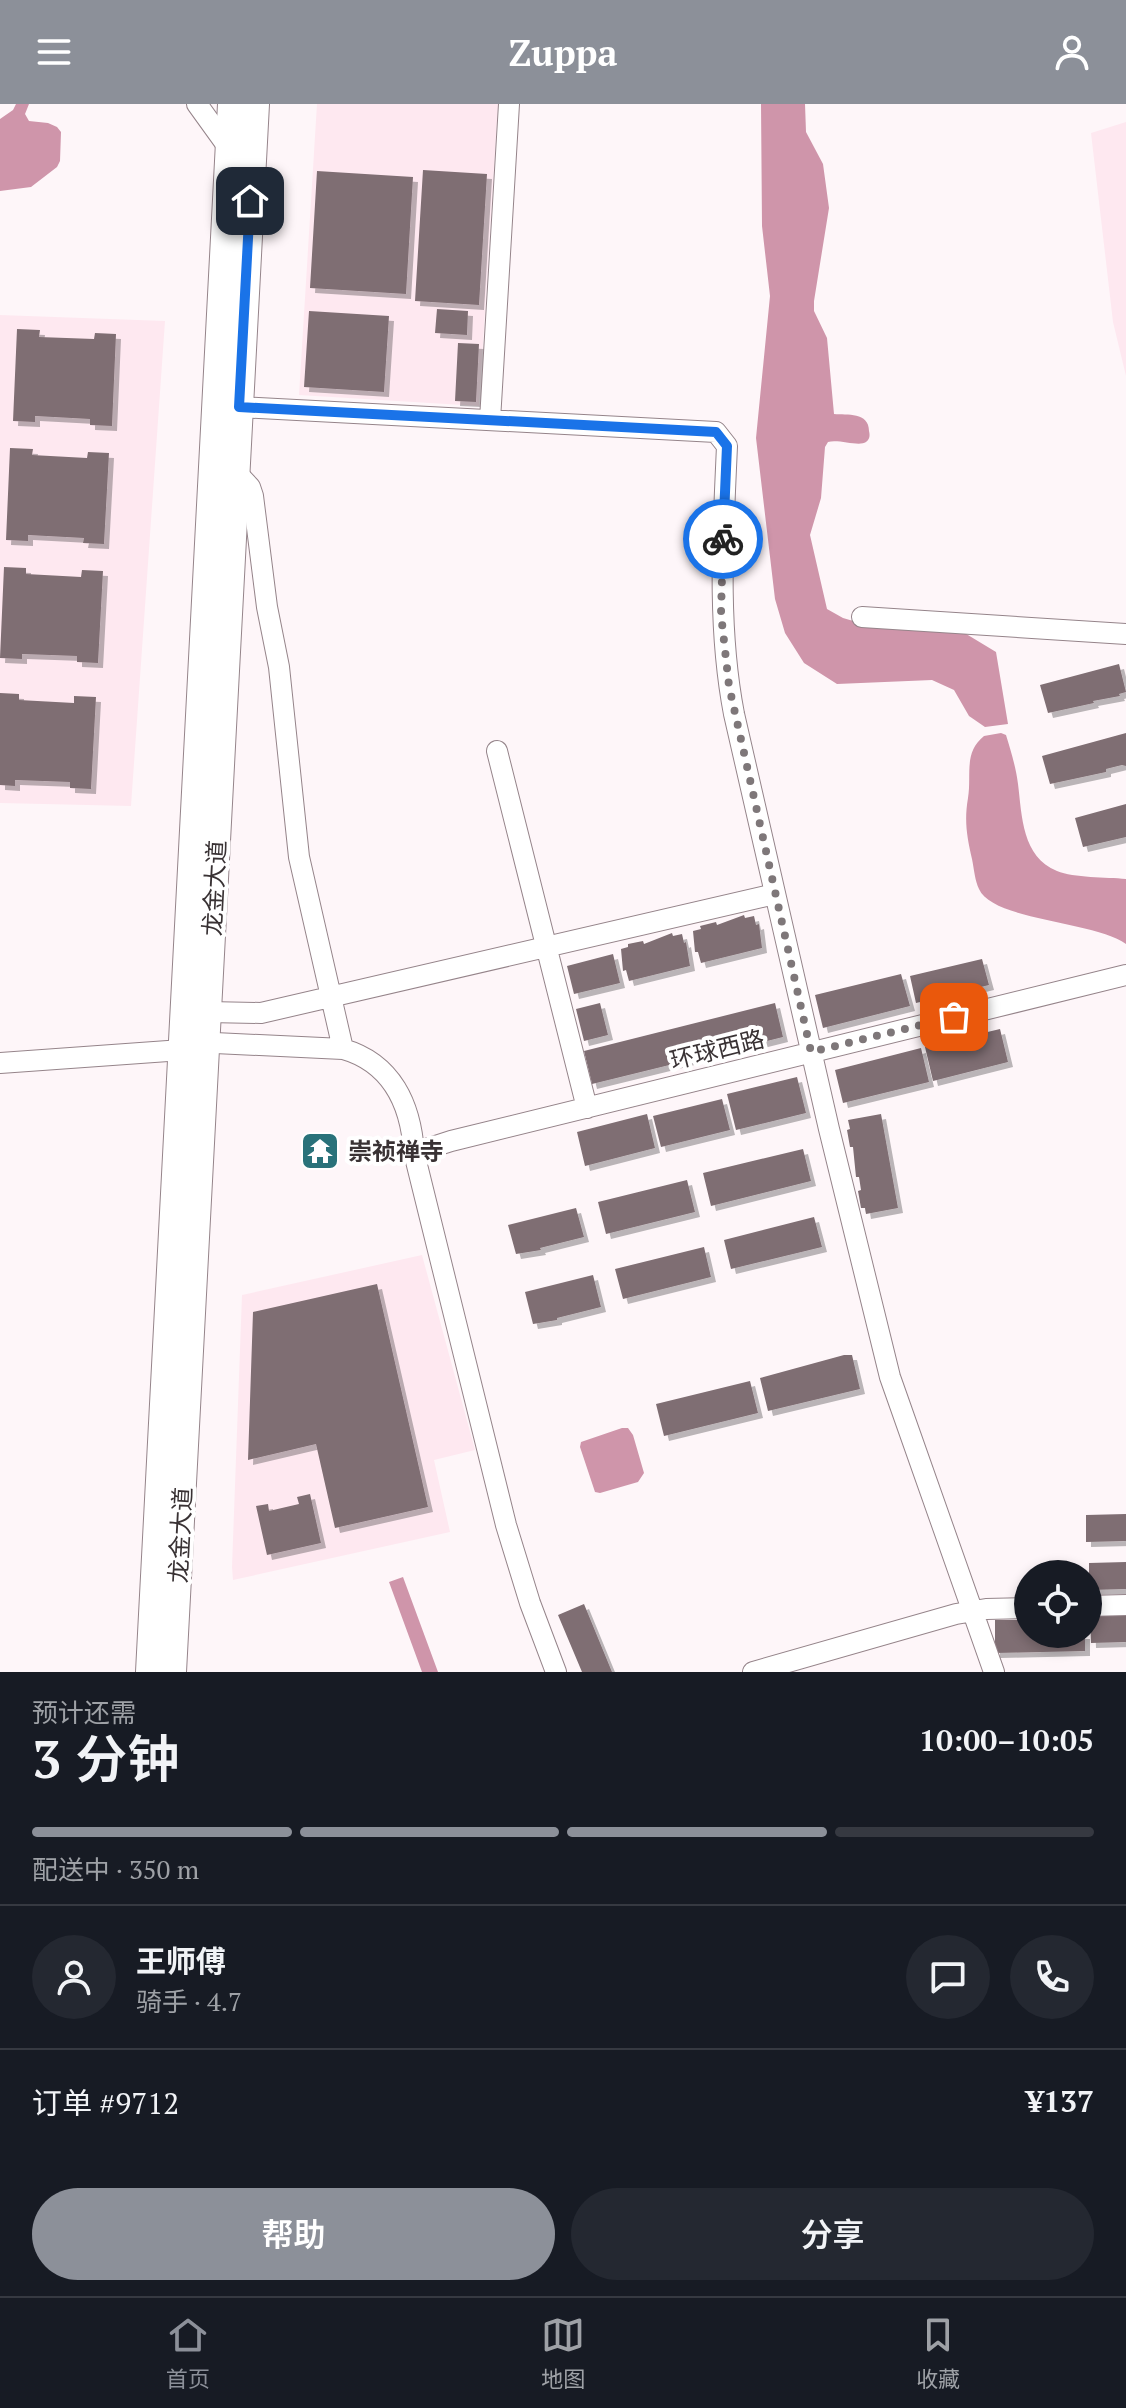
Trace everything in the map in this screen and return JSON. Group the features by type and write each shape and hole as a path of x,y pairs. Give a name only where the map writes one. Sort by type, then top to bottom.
{"main road":[{"name":"龙金大道","path":"173,1672 192,1049 231,104"},
{"name":"龙金大道","path":"149,1672 192,1049 208,1012 256,104"}],"street":[{"path":"197,104 228,147"},
{"path":"490,420 509,104"},
{"path":"239,407 716,432 723,439 727,446 721,590 725,662 734,714 811,1052 890,1377 994,1672"},
{"path":"235,471 250,487 253,496 267,607 279,667 299,857 343,1049"},
{"path":"862,617 1126,634"},
{"path":"497,751 587,1108"},
{"path":"208,1012 261,1013 775,894"},
{"name":"环球西路","path":"414,1153 451,1141 1126,975"},
{"path":"192,1049 341,1061 356,1066 383,1089 414,1153"},
{"path":"0,1063 192,1049 343,1049 370,1060 393,1082 413,1126 414,1153 506,1525 556,1672"},
{"path":"1102,1606 1126,1605"},
{"path":"753,1672 973,1611 1014,1609"}],"shaded area":[{"path":"16,104 29,104 25,114 29,121 48,123 61,132 60,161 57,167 31,187 0,191 0,119"},
{"path":"317,104 498,104 479,406 299,395"},
{"path":"761,104 805,104 806,132 823,164 829,208 814,311 827,338 834,414 865,420 869,432 866,442 833,441 825,447 821,498 810,535 827,609 860,623 953,626 996,652 1008,724 985,727 969,716 954,690 932,680 837,684 804,663 785,633 775,599 756,438 770,296 762,226"},
{"path":"1126,122 1126,376 1113,322 1091,133"},
{"path":"0,315 165,321 131,806 0,803"},
{"path":"1006,735 1010,747 1023,822 1030,846 1037,856 1045,865 1064,873 1126,879 1126,944 1092,930 1004,908 988,900 979,889 966,814 971,757 984,736"},
{"path":"422,1255 475,1450 434,1460 450,1532 233,1580 242,1295"},
{"path":"628,1428 633,1435 644,1473 638,1482 595,1492 581,1442"},
{"path":"403,1577 438,1672 422,1672 389,1582"}],"building":[{"path":"423,170 487,174 479,305 415,301"},
{"path":"317,171 413,177 406,294 310,288"},
{"path":"437,309 468,311 467,335 435,333"},
{"path":"309,311 389,316 384,392 304,387"},
{"path":"17,329 40,330 39,337 94,339 95,333 116,334 112,426 90,425 90,419 35,416 35,422 13,421"},
{"path":"458,343 479,344 476,402 455,401"},
{"path":"10,448 33,449 32,455 87,458 88,452 109,453 104,544 83,543 84,538 28,535 28,541 6,540"},
{"path":"4,567 26,568 26,574 81,577 82,570 103,571 98,663 77,662 77,656 22,654 22,659 0,658"},
{"path":"1119,664 1126,692 1048,713 1040,685"},
{"path":"0,693 19,694 19,700 74,703 74,696 96,697 91,789 70,788 70,782 15,780 15,786 0,785"},
{"path":"1126,733 1126,766 1050,784 1042,756"},
{"path":"1126,804 1126,837 1083,847 1075,818"},
{"path":"744,915 745,918 754,916 756,925 759,924 762,948 701,963 698,952 695,952 693,931 701,929 700,926 716,922 717,925"},
{"path":"672,933 673,936 682,934 690,966 629,981 626,970 623,971 621,949 628,947 628,944 643,941 644,944"},
{"path":"613,954 620,983 574,994 567,966"},
{"path":"982,959 989,985 916,1003 910,976"},
{"path":"901,974 910,1006 823,1028 815,995"},
{"path":"600,1003 608,1035 584,1041 576,1009"},
{"path":"775,1003 783,1037 592,1084 584,1051"},
{"path":"1000,1029 1008,1062 933,1081 925,1047"},
{"path":"921,1048 929,1082 843,1103 835,1070"},
{"path":"797,1077 806,1113 736,1130 727,1094"},
{"path":"722,1099 730,1130 661,1147 653,1116"},
{"path":"647,1114 655,1148 585,1166 577,1132"},
{"path":"881,1114 898,1208 866,1214 865,1208 861,1208 858,1191 861,1190 859,1177 856,1177 853,1147 850,1147 848,1120"},
{"path":"803,1149 811,1181 711,1206 703,1173"},
{"path":"687,1180 695,1212 606,1234 598,1202"},
{"path":"576,1208 584,1237 516,1254 508,1225"},
{"path":"814,1217 822,1247 731,1269 724,1240"},
{"path":"704,1247 711,1277 623,1299 615,1269"},
{"path":"593,1275 601,1307 533,1324 525,1292"},
{"path":"377,1284 428,1507 335,1528 316,1444 248,1460 253,1312"},
{"path":"852,1355 860,1389 768,1411 760,1378"},
{"path":"750,1381 758,1413 664,1436 656,1404"},
{"path":"310,1494 321,1543 267,1555 256,1506 268,1504 269,1511 299,1504 297,1497"},
{"path":"1126,1514 1126,1541 1086,1542 1086,1515"},
{"path":"1126,1562 1126,1589 1102,1590 1102,1563"},
{"path":"584,1604 612,1672 582,1672 558,1615"},
{"path":"1126,1614 1126,1642 1102,1643 1102,1615"},
{"path":"995,1620 1014,1620 1014,1648 1085,1648 1085,1651 995,1653"}],"way so far":[{"path":"723,539 721,614 729,686 811,1052 954,1017"}],"place":[{"name":"崇祯禅寺","path":"320,1151"}],"route":[{"path":"250,201 239,407 716,432 727,446 723,539"}]}
